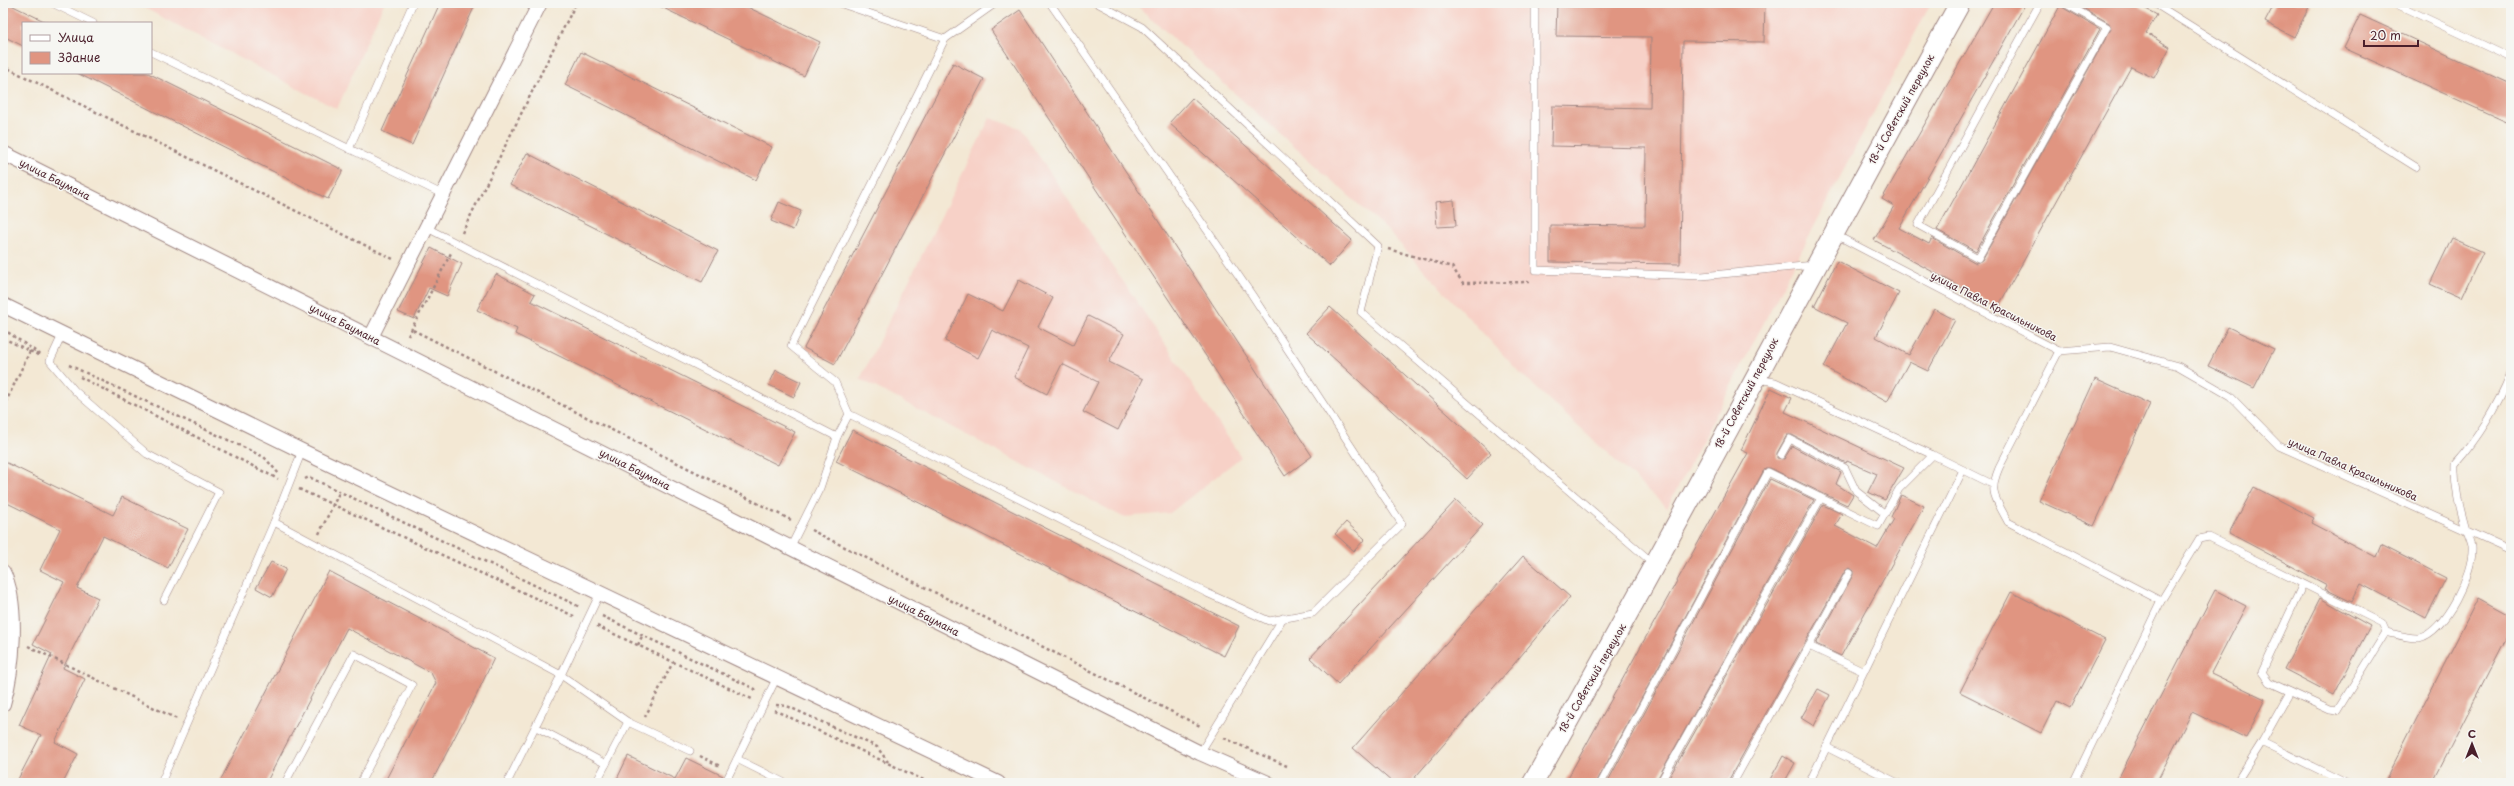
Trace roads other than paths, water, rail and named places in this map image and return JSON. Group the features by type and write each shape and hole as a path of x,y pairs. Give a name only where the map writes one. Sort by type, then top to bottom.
{"street":[{"path":"371,337 427,228 442,194 540,3"},
{"name":"18-й Советский переулок","path":"1533,783 1655,564 1832,233 1960,3"},
{"name":"улица Баумана","path":"3,153 1200,753 1268,783"},
{"path":"3,305 302,451 998,783"},
{"path":"3,572 9,584 13,639 9,683 3,704"}],"lane":[{"path":"52,3 91,22"},
{"path":"349,149 413,3"},
{"path":"839,3 945,39"},
{"path":"996,3 945,39 792,346 835,382 849,414 1207,593 1269,620 1313,613 1402,524 1252,295 1050,3"},
{"path":"1097,3 1142,27 1378,246 1361,312 1655,564"},
{"path":"1535,3 1535,270 1702,276 1815,265"},
{"path":"2040,3 1918,225 1978,258 2107,27 2064,3"},
{"path":"2154,3 2416,166"},
{"path":"2394,3 2511,58"},
{"path":"152,52 442,194"},
{"path":"427,228 836,437"},
{"name":"улица Павла Красильникова","path":"1832,233 2059,351 2110,347 2178,366 2230,396 2279,446 2511,551"},
{"path":"62,335 50,361 75,391 147,454 219,492 164,600"},
{"path":"2059,351 1992,484 1995,497 2008,522 2161,601"},
{"path":"2386,632 2418,638 2428,634 2442,623 2470,565 2472,547 2454,484 2455,464 2470,447 2496,408 2511,373"},
{"path":"1754,378 1775,382 1933,454 1992,484"},
{"path":"790,548 820,488 836,437 849,414"},
{"path":"1781,454 1790,439 1845,468 1856,491 1884,512"},
{"path":"161,783 188,724 274,522 302,451"},
{"path":"1601,783 1768,472 1878,526 1884,512 1899,489 1933,454"},
{"path":"1809,783 1862,671 1962,470"},
{"path":"1660,783 1821,498"},
{"path":"274,522 313,545 561,675 628,722 690,751"},
{"path":"2073,783 2161,601 2199,540 2209,537 2382,623 2386,632"},
{"path":"1733,783 1849,573"},
{"path":"2303,584 2262,672 2269,682 2330,710 2337,711 2386,632"},
{"path":"506,783 536,727 600,593"},
{"path":"1200,753 1283,618"},
{"path":"1809,646 1862,671"},
{"path":"285,783 354,654 412,685 360,783"},
{"path":"727,779 777,677"},
{"path":"2236,783 2262,742 2290,692"},
{"path":"596,783 628,722"},
{"path":"536,727 606,764"},
{"path":"2262,742 2346,783"},
{"path":"1826,747 1898,783"},
{"path":"737,759 784,783"}]}
